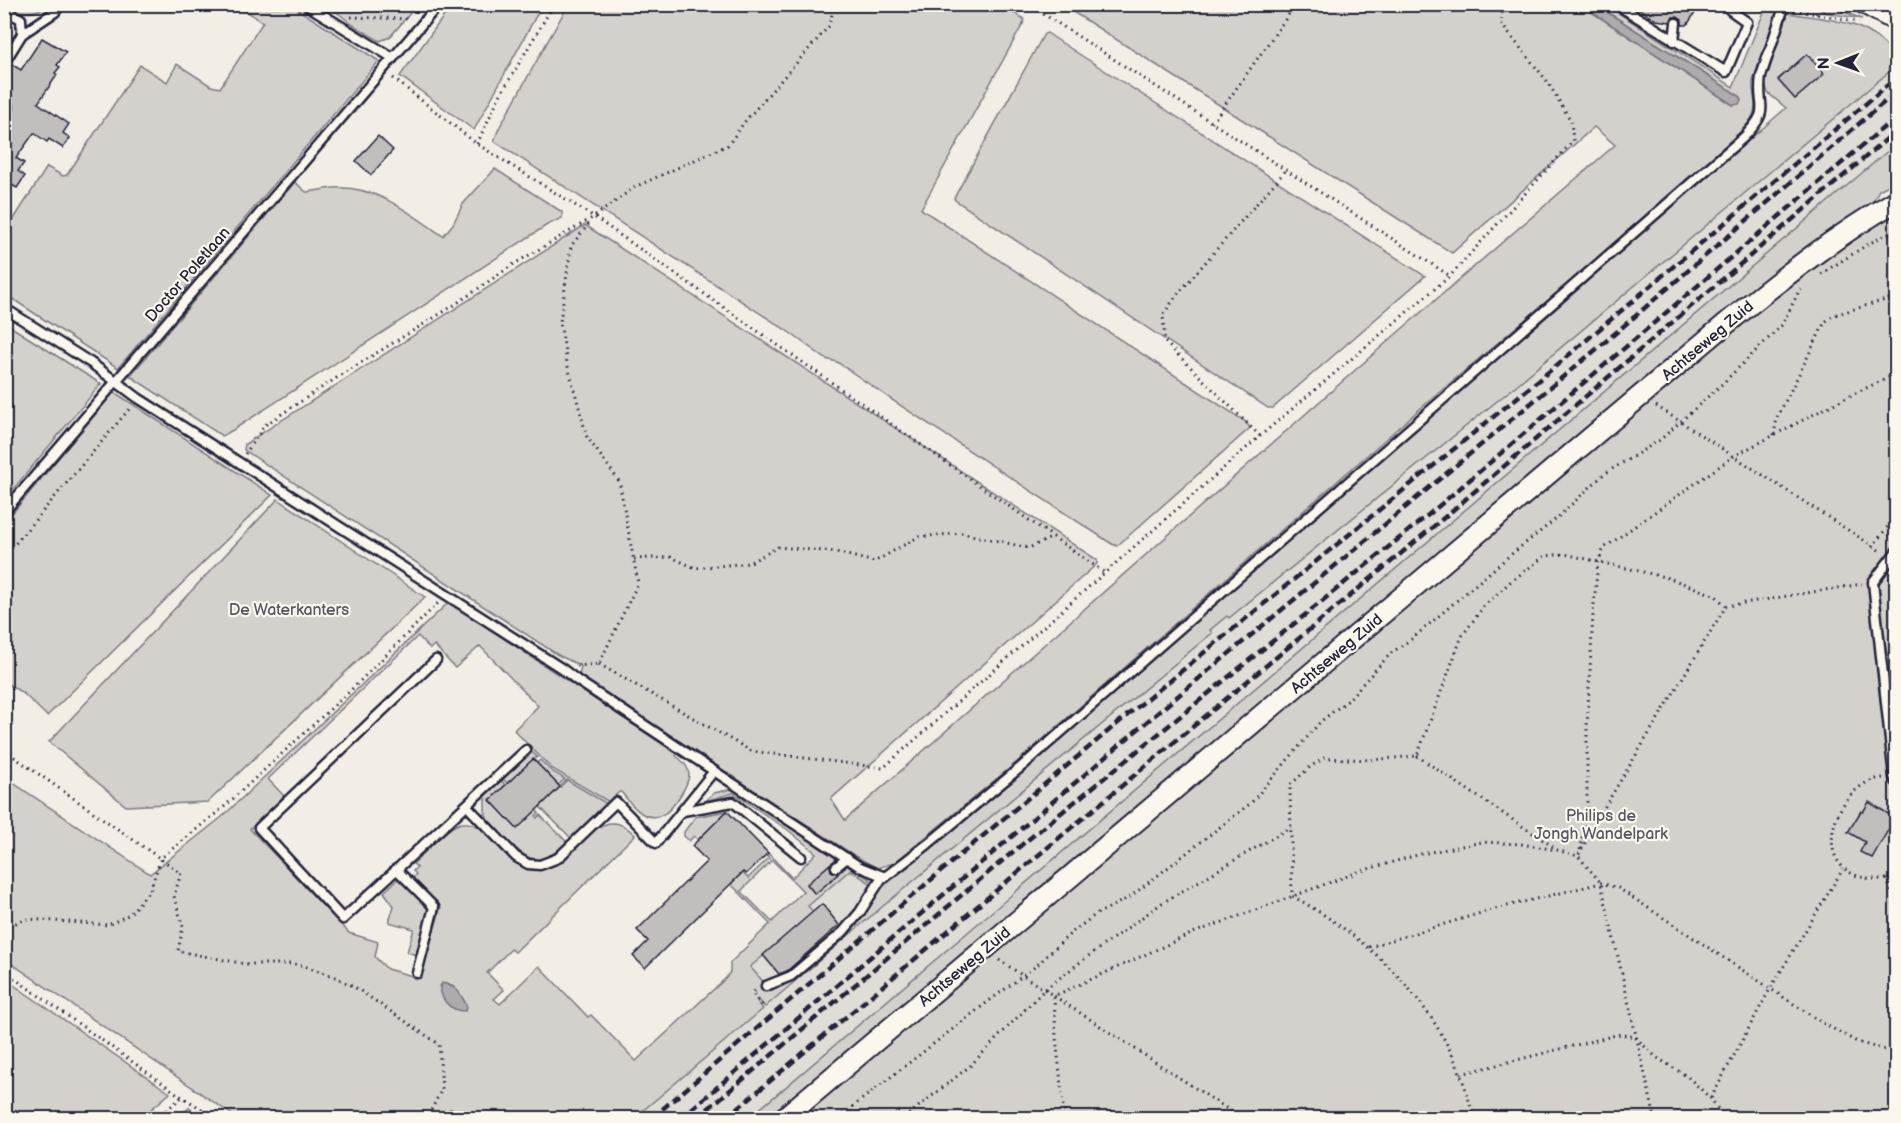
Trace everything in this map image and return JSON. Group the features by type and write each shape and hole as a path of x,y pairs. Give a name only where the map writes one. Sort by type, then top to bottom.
{"street":[{"path":"1865,4 1889,19"},
{"name":"Achtseweg Zuid","path":"784,1119 1767,290 1850,229 1896,201"}],"lane":[{"path":"4,63 22,34 55,12 60,4"},
{"path":"305,4 393,57"},
{"name":"Doctor Poletlaan","path":"4,512 439,4"},
{"path":"1616,4 1726,72 1747,22 1730,10"},
{"path":"4,308 91,363 138,399 561,668 860,867 885,877 1021,767 1744,137 1761,117 1761,76 1784,6"},
{"path":"4,10 21,19 22,34"},
{"path":"1674,41 1676,23"},
{"path":"1894,555 1873,582 1895,779"},
{"path":"436,660 259,828 343,920 526,750"},
{"path":"467,806 516,857 528,864 540,866 558,858 616,802 656,843 714,771"},
{"path":"683,811 733,802 801,857"},
{"path":"836,867 847,858"},
{"path":"396,869 434,907 417,973"},
{"path":"766,986 790,976 843,932 860,912 883,876"}],"path":[{"path":"477,144 498,99 554,4"},
{"path":"239,463 265,425 340,375 453,306 514,264 594,217 635,188 728,145 746,120 830,25 836,4"},
{"path":"1028,4 1450,276"},
{"path":"1212,123 1296,4"},
{"path":"561,668 599,664 752,751 883,768 1260,436 1450,276 1573,141 1570,121 1547,81 1501,24 1503,4"},
{"path":"1816,14 1825,4"},
{"path":"1784,6 1868,25"},
{"path":"323,16 414,19 421,26"},
{"path":"1889,19 1896,44"},
{"path":"392,78 477,144 594,217 1105,573"},
{"path":"1260,436 1165,342 1163,315 1176,296 1286,170"},
{"path":"594,217 571,246 560,322 567,363 587,437 619,481 638,584 599,664"},
{"path":"1818,275 1896,230"},
{"path":"838,1119 1024,976 1071,933 1095,915 1130,897 1251,803 1322,721 1347,701 1391,653 1413,638 1556,519 1604,474 1660,440 1680,423 1782,325 1800,290 1809,282"},
{"path":"1774,435 1777,418 1825,322 1834,315 1896,297"},
{"path":"1578,856 1587,809 1587,727 1598,562 1604,548 1734,456 1896,374"},
{"path":"1640,396 1872,547 1894,555"},
{"path":"4,557 138,399"},
{"path":"1872,547 1896,516"},
{"path":"634,559 671,557 695,568 749,563 778,547 836,552 874,562 918,537 962,533 1029,548 1053,537"},
{"path":"1417,756 1462,636 1484,606 1510,582 1545,556 1565,554 1670,578 1716,596 1726,606"},
{"path":"1578,856 1601,813 1726,606 1873,582"},
{"path":"4,927 28,920 108,925 130,914 150,890 160,858 224,807 352,689 446,596"},
{"path":"4,750 181,873 174,896 183,927 178,951 245,964 298,964 333,976 353,986 439,1044 442,1089 427,1119"},
{"path":"1292,896 1290,784 1324,758 1371,760 1417,756 1557,850"},
{"path":"1895,779 1877,778 1849,796 1840,809 1831,836 1834,855 1843,869 1856,876 1875,880 1887,879 1896,872"},
{"path":"904,1119 970,1066 1044,990 1087,957 1162,903 1291,827"},
{"path":"1054,996 1193,933 1361,871 1421,854 1482,842 1521,844 1557,850 1578,856 1601,884 1655,1119"},
{"path":"1711,1099 1770,990 1843,869"},
{"path":"1887,879 1896,905"},
{"path":"1369,947 1491,910 1601,884 1618,888 1770,990 1857,1042 1896,1053"},
{"path":"1292,896 1312,907 1369,947 1429,1013 1449,1046 1461,1074 1473,1119"},
{"path":"984,950 1241,1119"},
{"path":"4,971 182,1097 217,1119"},
{"path":"1054,996 1065,1119"},
{"path":"757,999 764,1007"},
{"path":"1461,1074 1620,1034 1635,1037 1656,1057 1688,1077 1711,1099 1724,1119"},
{"path":"157,1119 182,1097"}],"shaded area":[{"path":"1581,5 1596,5 1741,97 1741,101 1733,105"},
{"path":"1896,66 1896,146 763,1118 586,1118 740,965 850,870 887,894"},
{"path":"442,983 451,986 460,994 467,1007 465,1011 449,1006 441,993"},
{"path":"450,1109 459,1111 467,1118 442,1118"}],"green space":[{"path":"5,5 49,5 38,11 22,12"},
{"path":"236,5 291,5 379,61 118,368 5,294 5,233 47,167 63,176 67,175 140,65 167,82 177,64 211,86 220,88 263,22"},
{"path":"328,5 417,5 390,37 380,41 353,25"},
{"path":"452,5 542,5 474,130 400,76"},
{"path":"568,5 1002,5 1024,19 1024,22 921,209 1246,422 1250,428 1117,546 1112,544 837,362 826,359 786,330 494,141 499,128"},
{"path":"1062,5 1581,5 1733,105 1736,94 1596,5 1606,5 1733,87 1764,12 1748,5 1758,5 1777,11 1753,81 1754,111 1742,130 1017,762 894,863 877,868 855,856 579,676 581,666 558,655 244,450 245,444 585,225 1097,560 1097,564 831,799 845,820 1395,335 1615,145 1594,127 1452,253"},
{"path":"1828,5 1862,19 1822,12"},
{"path":"1788,13 1834,20 1860,28 1872,34 1896,56 1896,66 1507,393 1229,618 1227,616 1210,630 1212,633 765,1007 758,999 756,1000 763,1009 634,1118 467,1118 446,1112 442,1118 237,1118 5,959 4,777 150,874 222,817 449,602 677,754 676,756 686,765 689,775 674,805 666,813 651,817 635,809 621,792 609,802 551,768 514,730 538,706 480,646 455,668 434,645 430,649 418,636 268,779 284,796 250,829 349,933 378,942 375,957 387,969 420,978 441,907 413,878 416,874 413,871 417,867 413,864 448,830 465,823 476,826 517,863 528,869 541,870 554,866 566,857 598,827 610,823 622,825 635,835 515,952 511,949 487,973 504,990 494,999 500,1004 539,966 588,1017 591,1015 636,1061 726,978 730,972 730,963 770,924 731,884 742,873 748,878 769,858 766,854 768,853 792,878 816,853 788,830 733,793 705,801 714,793 732,789 837,858 807,884 815,894 848,865 874,882 872,884 850,870 808,906 814,913 750,967 771,990 783,986 854,926 881,887 1024,771 1786,108 1768,93 1765,83","holes":["1807,54 1824,74 1795,99 1778,79","772,860 803,891 772,922 741,891","442,984 452,985 466,1004 440,986"]},
{"path":"1047,33 1425,276 1273,408 1268,408 955,200 954,198 1044,34"},
{"path":"1896,144 1896,181 1879,190 1872,203 1795,256 1720,316 770,1118 749,1118"},
{"path":"495,169 562,212 562,218 547,225 233,430 222,436 130,376 295,182 306,192 349,188 379,196 406,210 443,236 453,224 463,204"},
{"name":"Philips de Jongh Wandelpark","path":"1896,213 1896,1118 799,1118 1772,297 1848,242"},
{"path":"5,323 101,384 5,499"},
{"path":"114,392 272,495 47,716 24,694 5,682 5,522"},
{"name":"De Waterkanters","path":"278,499 425,597 208,802 126,806 49,742"},
{"path":"531,751 537,757 507,783 502,778"},
{"path":"540,760 550,770 565,779 558,785 537,763"},
{"path":"501,780 505,785 490,800 517,828 536,810 539,813 537,818 540,815 567,842 559,850 538,860 532,859 517,850 487,818 485,796"},
{"path":"567,780 607,804 571,838 540,807"},
{"path":"727,811 698,840 694,836 689,841 684,836 684,832 695,817"},
{"path":"399,878 430,910 417,955 407,952 414,929 389,922 394,906 384,892"},
{"path":"5,979 170,1093 141,1118 5,1118"},
{"path":"189,1108 205,1118 176,1118"}],"building":[{"path":"1632,4 1701,4 1687,25 1682,25 1682,20 1677,17 1673,17 1670,22 1656,20"},
{"path":"42,38 66,52 57,65 60,67 55,73 57,75 38,103 69,124 63,133 70,138 63,148 49,139 47,142 34,133 16,158 24,163 18,171 25,176 17,188 10,184 4,191 4,125 14,110 9,83 4,80 4,69 11,64 21,70"},
{"path":"1807,54 1824,74 1795,99 1778,80"},
{"path":"378,136 393,150 371,175 356,161"},
{"path":"533,759 560,787 517,829 490,800"},
{"path":"1869,802 1895,818 1872,858 1860,852 1865,842 1848,832"},
{"path":"727,811 768,853 746,874 743,872 645,968 633,956 648,941 637,930 707,861 692,846"},
{"path":"830,864 831,871 838,874 815,894 807,884"},
{"path":"822,904 839,925 787,971 779,974 763,955"}],"railway":[{"path":"652,1118 966,850 1130,713 1557,365 1896,78"},
{"path":"681,1118 1150,719 1605,342 1896,92"},
{"path":"697,1118 1008,856 1433,511 1896,117"},
{"path":"726,1118 1440,521 1896,131"}]}
